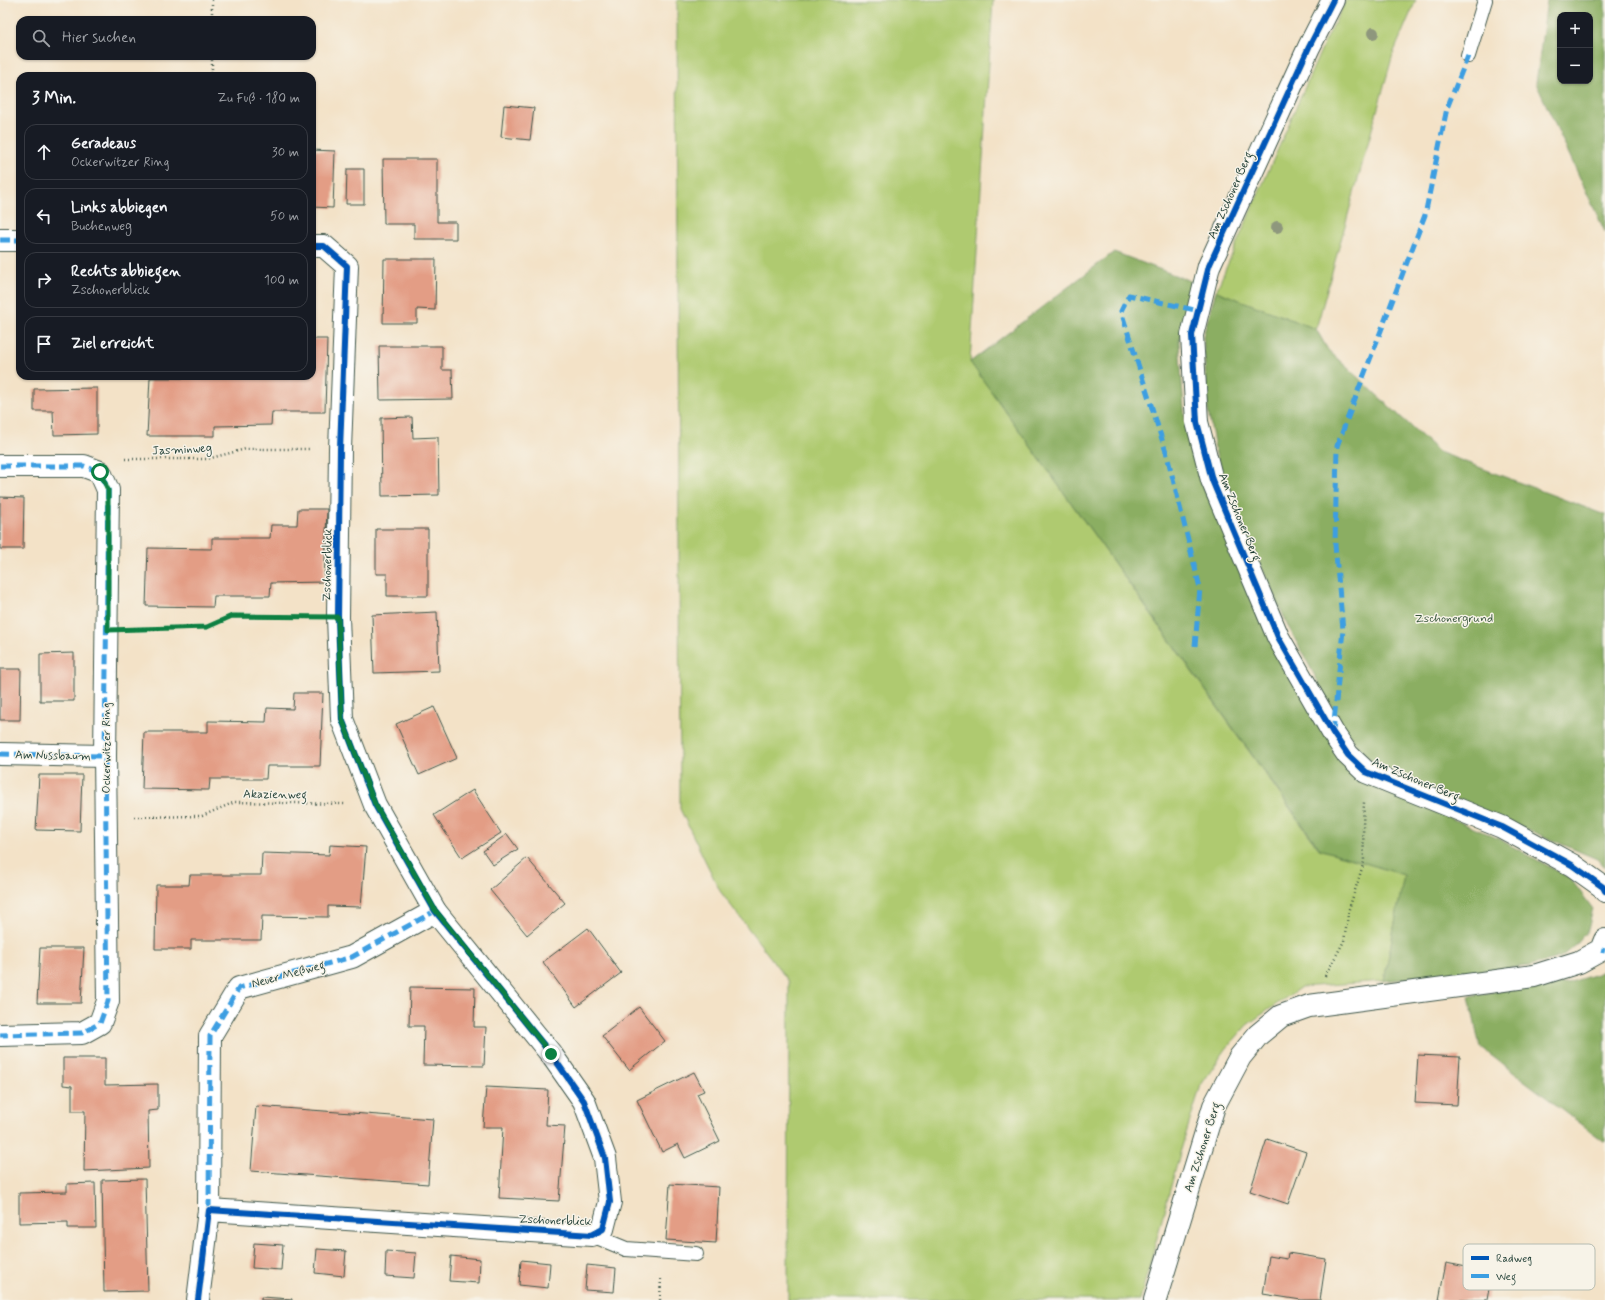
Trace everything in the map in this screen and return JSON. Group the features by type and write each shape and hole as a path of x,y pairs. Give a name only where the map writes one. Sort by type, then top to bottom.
{"street":[{"name":"Am Zschoner Berg","path":"1332,0 1209,266 1192,335 1197,422 1212,480 1278,637 1348,755 1366,772 1502,827 1572,865 1604,887 1605,891"},
{"path":"0,240 16,240"},
{"name":"Zschonerblick","path":"208,1210 592,1235 603,1229 610,1202 605,1158 584,1101 551,1054 435,910 375,804 342,719 338,617 340,449 347,266 324,246 316,246"},
{"path":"0,466 84,466 100,472"},
{"name":"Ockerwitzer Ring","path":"0,1035 82,1033 100,1023 108,1002 106,756 108,490 100,472"},
{"name":"Am Nussbaum","path":"0,754 106,756"},
{"name":"Neuer Meßweg","path":"208,1210 210,1036 239,988 352,957 435,910"},
{"name":"Am Zschoner Berg","path":"1155,1300 1214,1106 1240,1057 1258,1034 1282,1016 1309,1006 1534,976 1579,962 1601,950 1605,940"},
{"path":"198,1300 208,1210"}],"lane":[{"path":"1468,56 1485,0"},
{"path":"592,1235 626,1249 696,1254"}],"path":[{"path":"212,0 212,16"},
{"path":"212,60 212,72"},
{"path":"108,630 207,627 232,616 338,617"},
{"path":"1309,1006 1344,941 1348,909 1364,862 1363,826 1366,772"}],"green space":[{"path":"677,0 993,0 970,362 1319,849 1404,875 1384,981 1301,987 1247,1025 1226,1049 1201,1085 1180,1153 1140,1300 788,1300 789,982 720,891 680,809"},
{"path":"1346,0 1416,0 1393,54 1316,329 1216,291 1322,48"},
{"path":"1547,0 1605,0 1605,232 1536,83"},
{"path":"1114,252 1193,282 1179,342 1185,423 1204,489 1357,778 1497,838 1570,878 1593,909 1588,930 1575,945 1561,957 1529,966 1384,981 1404,875 1320,849 970,362"},
{"name":"Zschonergrund","path":"1216,291 1316,329 1328,350 1439,452 1605,515 1605,868 1597,859 1373,764 1343,728 1289,628 1220,475 1208,411 1203,336"},
{"path":"1605,969 1605,1142 1480,1047 1469,996 1537,984 1567,983 1597,974"}],"building":[{"path":"504,105 534,108 530,140 501,137"},
{"path":"316,150 335,151 333,208 316,207"},
{"path":"383,159 437,159 437,222 456,222 456,239 414,239 414,224 384,224"},
{"path":"347,169 364,169 364,204 346,204"},
{"path":"384,259 436,259 435,310 417,309 417,323 383,323"},
{"path":"316,339 327,339 325,412 272,412 271,425 215,426 215,436 147,436 150,380 316,380"},
{"path":"379,346 442,346 442,370 452,370 453,399 380,400"},
{"path":"97,388 97,434 54,435 53,411 34,411 34,389"},
{"path":"412,417 413,438 438,437 439,495 382,496 381,418"},
{"path":"0,497 24,498 23,549 0,549"},
{"path":"298,509 327,509 324,582 271,583 270,596 214,596 213,607 146,606 148,548 212,549 212,538 270,538 271,525 297,525"},
{"path":"376,529 428,529 428,596 387,596 387,574 376,574"},
{"path":"437,612 439,671 374,673 372,615"},
{"path":"74,653 74,701 40,701 40,654"},
{"path":"0,669 21,669 20,720 0,720"},
{"path":"294,693 323,693 320,766 267,766 266,779 210,779 209,790 142,789 144,732 208,732 208,721 266,722 267,708 293,709"},
{"path":"434,707 457,758 419,775 396,724"},
{"path":"39,775 82,775 80,831 36,830"},
{"path":"473,790 501,833 462,858 434,815"},
{"path":"507,834 518,849 493,865 483,851"},
{"path":"330,845 366,847 361,907 328,906 328,917 262,916 261,940 191,940 191,949 155,949 156,885 189,885 190,875 261,875 262,853 329,855"},
{"path":"527,858 565,903 527,935 490,890"},
{"path":"588,928 621,973 576,1007 543,962"},
{"path":"40,948 84,948 81,1003 37,1003"},
{"path":"410,987 475,988 474,1027 486,1027 484,1066 423,1065 424,1026 409,1026"},
{"path":"639,1007 665,1041 629,1070 602,1036"},
{"path":"1418,1055 1460,1057 1457,1105 1415,1103"},
{"path":"63,1058 105,1058 105,1085 158,1084 158,1110 148,1111 149,1168 84,1171 85,1111 72,1111 72,1086 63,1085"},
{"path":"694,1072 704,1091 697,1094 720,1141 685,1158 678,1144 662,1152 637,1100"},
{"path":"486,1087 548,1090 546,1125 565,1126 559,1201 499,1198 503,1127 483,1127"},
{"path":"256,1106 433,1119 428,1184 251,1171"},
{"path":"1267,1139 1306,1152 1288,1204 1250,1191"},
{"path":"145,1179 148,1291 104,1292 102,1180"},
{"path":"95,1183 96,1228 68,1228 68,1222 19,1223 19,1193 67,1192 67,1184"},
{"path":"670,1184 719,1187 716,1243 666,1240"},
{"path":"254,1243 283,1245 281,1270 252,1268"},
{"path":"317,1249 346,1251 344,1276 315,1273"},
{"path":"386,1251 416,1253 414,1278 385,1276"},
{"path":"1288,1253 1326,1259 1320,1300 1301,1300 1263,1294 1269,1256 1287,1259"},
{"path":"451,1256 480,1259 479,1283 449,1281"},
{"path":"521,1260 550,1263 548,1288 519,1285"},
{"path":"1446,1263 1463,1266 1463,1290 1489,1290 1487,1300 1439,1300"},
{"path":"587,1265 616,1268 614,1292 585,1290"},
{"path":"261,1297 292,1299 292,1300 261,1300"}],"marked path":[{"path":"1333,732 1343,630 1335,545 1337,446 1425,215 1447,108 1468,56"},
{"path":"0,240 16,240"},
{"path":"1195,646 1200,588 1167,455 1121,311 1129,295 1199,311"},
{"path":"0,466 84,466 100,472 108,490 105,756 108,1001 100,1023 82,1033 0,1035"},
{"path":"0,754 105,756"},
{"path":"209,1210 210,1036 239,988 352,957 435,911"},
{"path":"1601,950 1605,951"}],"cycle path":[{"path":"1333,0 1309,47 1209,266 1192,335 1197,422 1212,480 1278,637 1333,733 1348,755 1366,772 1502,827 1572,865 1603,887 1605,891"},
{"path":"198,1300 209,1210 592,1235 603,1229 610,1202 605,1158 584,1101 551,1054 435,911 375,805 342,719 338,617 340,449 347,266 324,246 316,246"}],"route":[{"path":"100,472 108,490 108,630 207,627 232,616 338,617 342,719 375,804 435,910 551,1054"}]}
